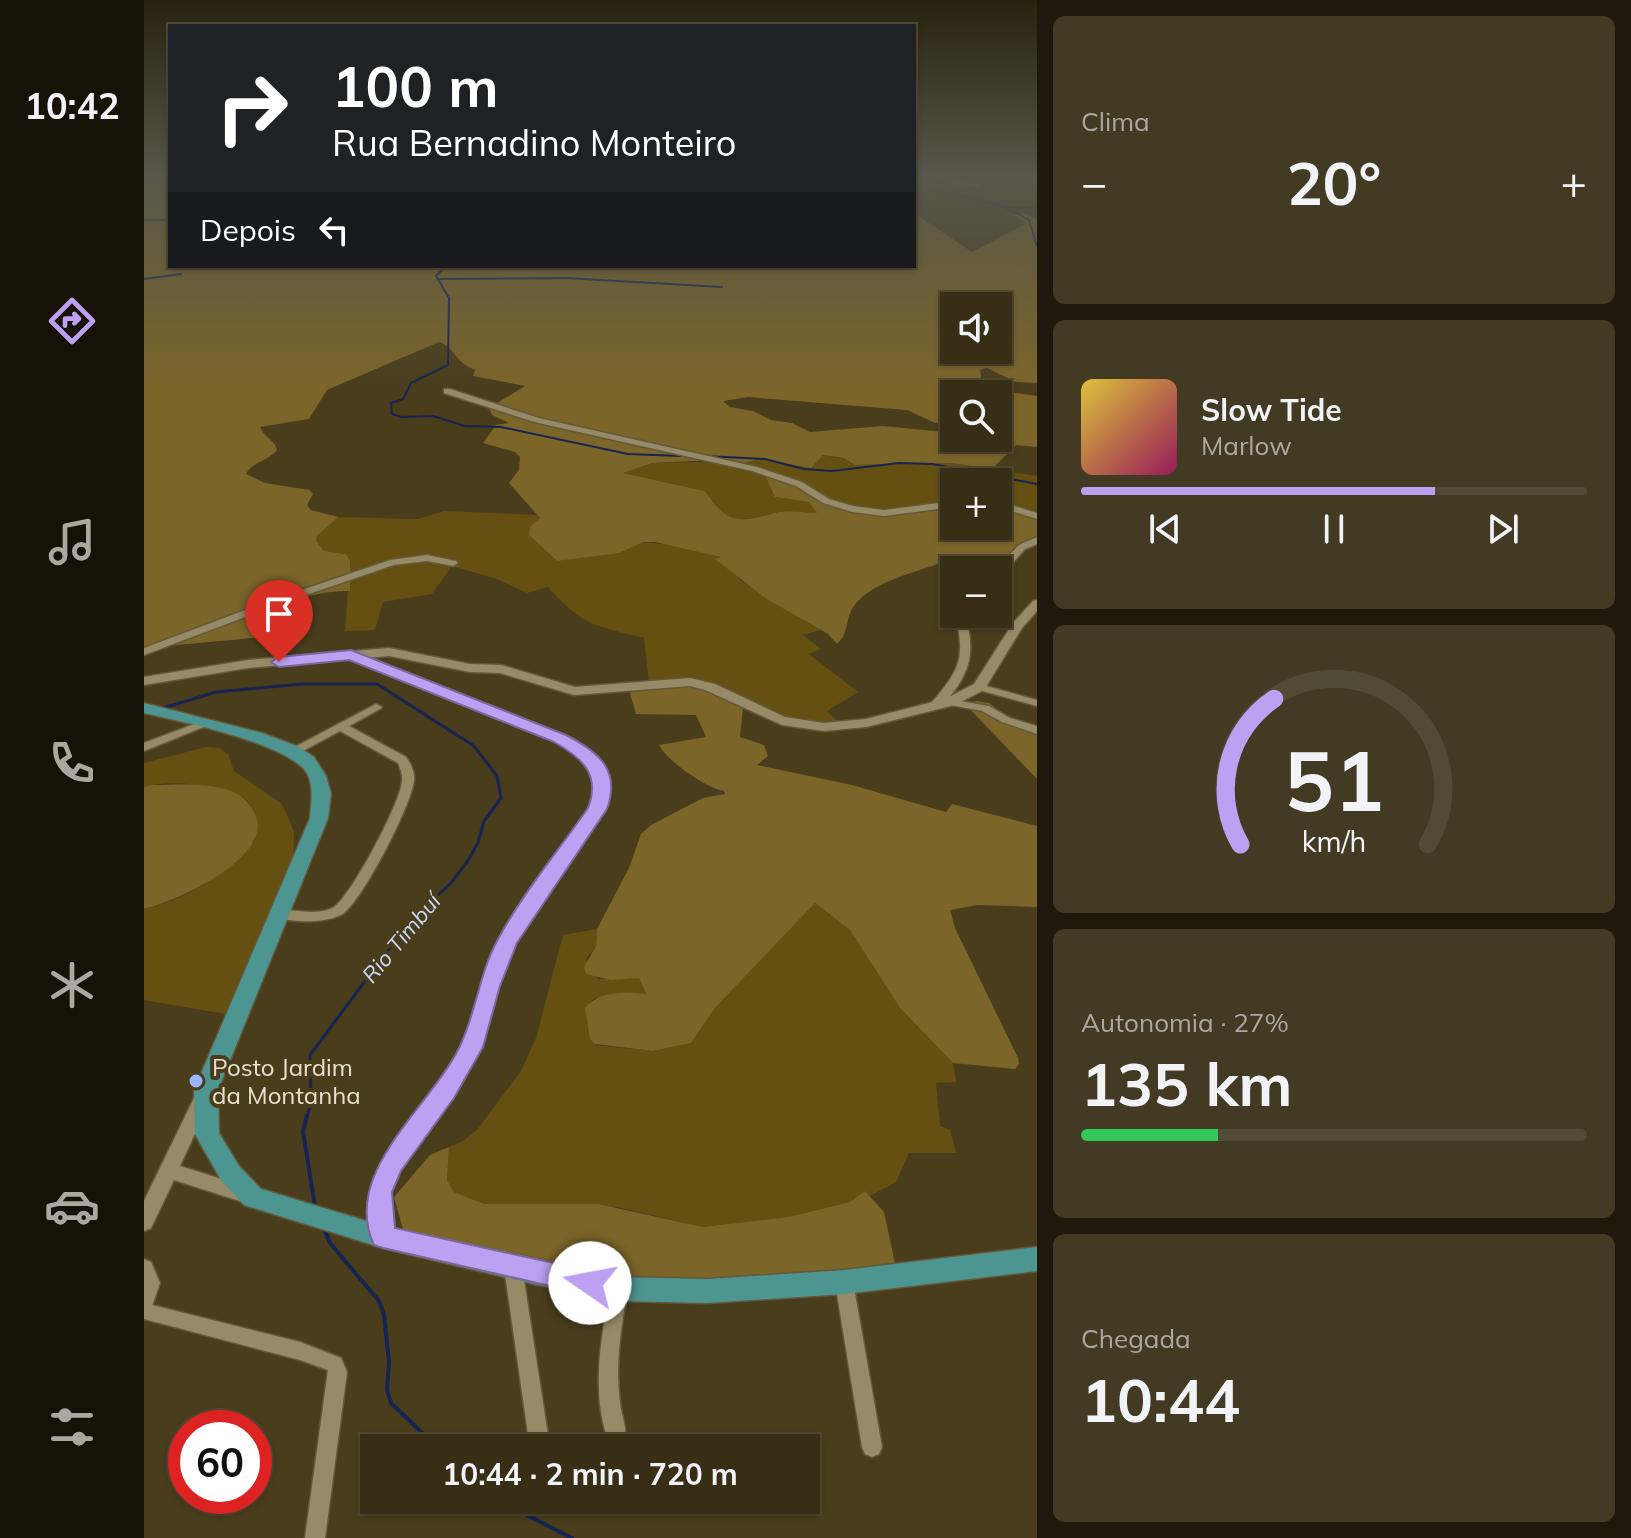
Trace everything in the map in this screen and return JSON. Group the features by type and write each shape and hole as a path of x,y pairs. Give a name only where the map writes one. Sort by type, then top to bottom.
{"main road":[{"path":"152,710 295,750 316,773 323,802 206,1090 207,1134 230,1173 253,1197 383,1237 619,1289 734,1290 844,1282 1037,1259"}],"street":[{"path":"447,391 537,420 740,465 799,484 826,501 852,509 884,513 940,506"},
{"path":"1012,508 1037,516"},
{"path":"1012,558 1022,547 1037,540"},
{"path":"144,652 299,593 393,562 427,558 453,563"},
{"path":"144,681 248,664 389,652 470,668 501,669 574,691 690,682 710,687 782,721 806,726 847,726 934,707 979,687 1017,626 1037,604"},
{"path":"934,707 965,670 967,638 964,628"},
{"path":"351,655 560,738 582,750 595,762 604,781 597,809 507,941 489,986 480,1025 462,1065 383,1179 379,1208 383,1237"},
{"path":"979,687 1037,703"},
{"path":"950,702 985,708 1006,720 1037,730"},
{"path":"295,750 376,707"},
{"path":"144,747 202,724"},
{"path":"278,914 328,914 343,908 377,853 408,785 407,767 402,760 340,726"},
{"path":"144,1222 206,1090"},
{"path":"169,1170 253,1197"},
{"path":"513,1267 538,1434"},
{"path":"144,1268 150,1283 144,1302"},
{"path":"844,1282 872,1447"},
{"path":"616,1434 607,1388 606,1360 619,1289"},
{"path":"144,1311 332,1360 338,1372 315,1538"}],"shaded area":[{"path":"144,247 168,247 168,268 916,268 916,247 964,247 972,252 982,247 1037,247 1037,383 1016,382 987,368 980,370 981,380 940,380 940,422 935,423 907,410 748,397 723,401 730,407 792,423 810,432 883,426 940,432 940,452 1009,452 993,468 951,463 855,465 843,458 823,455 811,468 759,459 741,464 715,460 652,463 623,473 705,491 722,511 737,519 784,511 817,513 809,502 775,497 766,477 799,485 822,503 859,513 909,514 940,508 940,540 1012,540 1012,508 1037,515 1037,542 1012,561 1012,556 940,556 940,563 880,585 859,600 837,644 828,634 768,600 715,559 721,557 643,542 619,553 557,561 529,535 530,527 540,518 509,483 519,470 520,457 515,452 483,443 496,425 509,423 492,415 489,408 525,386 473,376 475,370 439,342 327,390 309,419 260,427 277,450 246,474 265,483 309,490 313,494 307,505 311,510 338,517 317,536 316,541 324,551 346,554 350,560 350,591 312,595 282,605 253,638 144,648"},
{"path":"1012,393 1037,396 1037,447 1016,445 1012,449"},
{"path":"823,455 855,465 951,463 984,468 940,468 940,507 892,514 854,511 818,498 799,485 775,497 809,502 818,513 785,511 746,519 729,516 705,491 623,473 652,463 754,461 759,458 811,468"},
{"path":"1012,472 1037,476 1037,515 1012,508"},
{"path":"444,511 537,515 540,518 529,535 557,561 602,554 642,542 675,545 722,557 740,580 821,630 803,635 821,649 809,654 858,692 827,711 845,729 815,731 791,727 774,722 716,693 649,683 644,638 591,623 571,610 548,587 527,593 497,579 452,566 432,594 383,602 375,630 345,631 350,560 346,554 324,551 316,541 317,536 338,517 418,519"},
{"path":"685,682 716,693 743,708 740,737 764,745 768,756 757,765 852,785 946,812 952,804 1037,826 1037,907 978,905 950,910 955,928 1018,1058 1019,1064 1015,1069 953,1063 900,1008 850,930 815,903 715,1008 691,1043 653,1051 595,1044 590,1039 585,1008 591,1002 605,995 646,994 639,978 611,980 586,974 584,967 596,946 597,929 629,868 641,834 651,825 703,798 725,794 688,773 670,759 659,745 706,737 696,715 636,714 629,690"},
{"path":"977,701 989,703 1010,719 1037,727 1037,779 965,704"},
{"path":"206,747 219,748 228,754 234,771 282,804 294,831 293,872 231,1015 144,1000 144,909 176,899 205,884 255,840 248,801 238,796 183,784 144,787 144,763"},
{"path":"202,785 231,791 242,797 254,812 257,829 251,845 220,874 178,897 144,909 144,787"},
{"path":"815,903 850,930 900,1008 953,1063 956,1082 936,1083 940,1126 950,1130 956,1153 909,1153 896,1182 870,1196 865,1191 850,1202 788,1217 703,1227 617,1207 484,1204 454,1192 447,1180 449,1147 477,1130 521,1071 536,1038 563,935 597,929 596,946 586,959 598,979 639,978 646,995 593,999 586,1016 595,1045 653,1051 691,1043 715,1008"},
{"path":"449,1147 447,1180 454,1192 484,1204 598,1204 703,1227 788,1217 850,1202 865,1191 884,1212 895,1263 693,1287 640,1287 499,1256 403,1229 394,1197 430,1155"}],"waterway":[{"path":"444,268 436,276 449,298 448,365 411,383 403,399 391,403 392,414 401,417 433,416 465,426 501,427 628,454 680,456"},
{"path":"144,279 181,274"},
{"path":"439,279 566,278 722,287"},
{"path":"705,456 765,459 804,469 832,471 899,463 932,464 1037,484"},
{"name":"Rio Timbuí","path":"163,708 216,692 302,684 377,684 474,746 497,776 501,798 484,821 478,843 467,862 451,883 409,922 310,1055 311,1102 307,1117"},
{"name":"Rio Timbuí","path":"307,1115 303,1131 315,1207"},
{"name":"Rio Timbuí","path":"324,1229 330,1243 379,1301 384,1315 389,1362 387,1390 391,1403 423,1434"},
{"name":"Rio Timbuí","path":"525,1514 572,1538"}],"place":[{"name":"Posto Jardim da Montanha","path":"196,1081"}],"route":[{"path":"279,662 351,655 560,738 582,750 600,771 604,781 597,809 507,941 489,986 480,1025 471,1047 446,1091 390,1165 383,1179 379,1208 383,1237 590,1283"}]}
